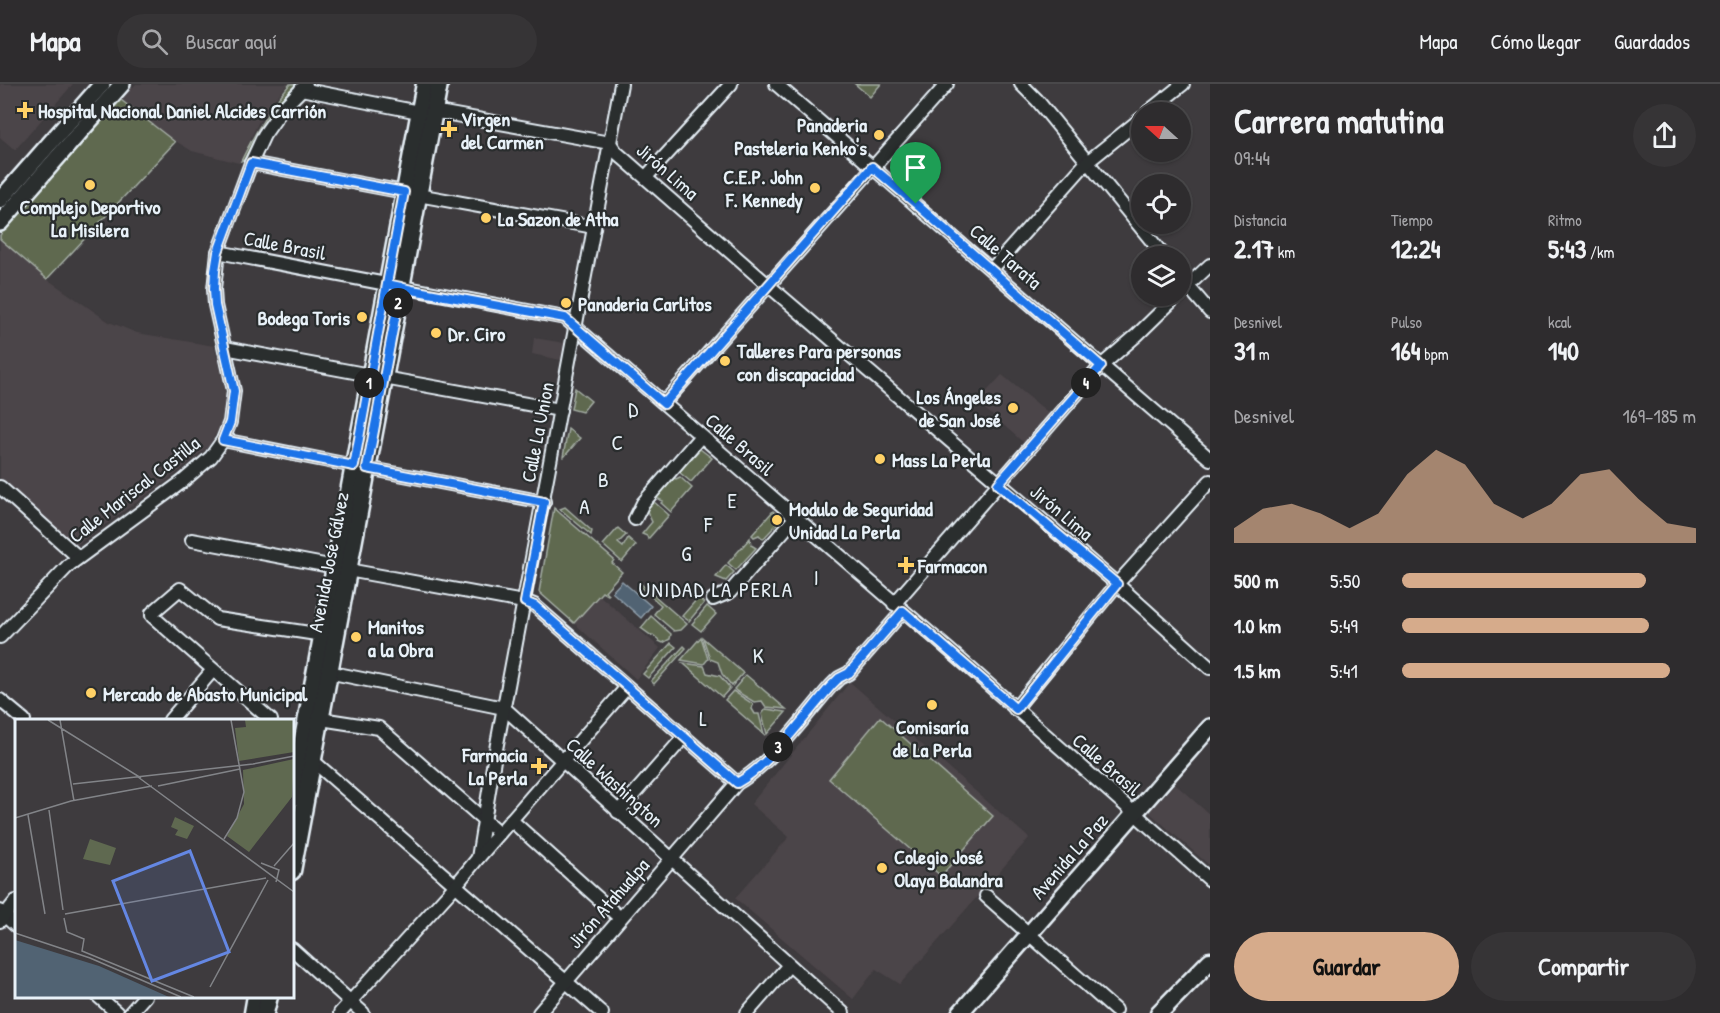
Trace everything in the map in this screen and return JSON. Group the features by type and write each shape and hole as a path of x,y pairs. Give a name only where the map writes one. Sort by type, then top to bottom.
{"main road":[{"name":"Avenida José Gálvez","path":"424,84 427,111"},
{"name":"Avenida José Gálvez","path":"294,788 323,671 427,111 439,84"},
{"name":"Avenida José Gálvez","path":"294,847 302,749 321,719 323,635 342,568"},
{"path":"1159,1013 1210,961"},
{"path":"253,1013 256,998"},
{"path":"265,1013 268,998"}],"street":[{"path":"0,200 102,84"},
{"path":"0,223 122,84"},
{"name":"Calle La Union","path":"478,858 621,84"},
{"path":"646,177 731,84"},
{"name":"Calle Tarata","path":"776,84 1210,459"},
{"path":"664,404 947,84"},
{"path":"1021,84 1156,246"},
{"path":"1160,102 1183,84"},
{"name":"Jirón Lima","path":"304,87 609,143 616,152 768,285 1117,584 1210,668"},
{"name":"Calle Mariscal Castilla","path":"0,637 78,557 182,482 211,457 223,440 230,422 234,391 214,289 218,252 251,163 264,135 283,108 304,87"},
{"path":"992,269 1086,163 1131,127"},
{"path":"251,163 594,226"},
{"name":"Calle Brasil","path":"218,252 565,318 1210,880"},
{"path":"1191,279 1210,265"},
{"path":"1191,293 1210,312"},
{"name":"Jirón Atahualpa","path":"539,1013 737,783 753,774 831,686 839,678 849,673 998,484 1101,366 1167,306"},
{"path":"225,348 561,410"},
{"path":"635,519 643,503 701,436"},
{"path":"223,440 544,502"},
{"path":"1016,709 1117,584 1210,481"},
{"path":"0,487 78,557"},
{"path":"713,599 730,592 795,518"},
{"path":"192,540 525,602 535,606 737,783"},
{"path":"270,719 152,616 152,613 180,589 217,619 323,635"},
{"path":"171,719 213,670"},
{"path":"323,671 504,708"},
{"path":"340,1013 456,885 627,687"},
{"path":"0,700 23,719"},
{"name":"Calle Washington","path":"504,708 840,1012"},
{"path":"321,719 379,728 499,833"},
{"name":"Avenida La Paz","path":"960,1013 1209,730"},
{"path":"618,812 684,737"},
{"path":"302,749 602,1013"},
{"path":"511,820 620,918"},
{"path":"986,896 1115,1010"},
{"path":"15,902 2,916 15,925"},
{"path":"294,951 363,1013"},
{"path":"747,1013 789,965"},
{"path":"100,998 117,1013"},
{"path":"130,1013 143,998"}],"shaded area":[{"name":"Hospital Nacional Daniel Alcides Carrión","path":"0,84 73,84 15,150 0,137"},
{"path":"136,84 288,84 258,123 239,163 192,151 162,133 121,100"},
{"path":"0,239 47,279 109,322 137,333 214,346 223,377 224,414 209,446 167,481 75,546 0,480"},
{"path":"534,338 564,343 561,360 532,354"},
{"name":"Los Ángeles de San José","path":"1002,375 1050,414 1024,443 977,402"},
{"path":"599,595 660,648 636,679 574,623"},
{"name":"Colegio José Olaya Balandra","path":"850,682 1029,838 900,984 876,969 853,999 735,898 789,837 751,804"},
{"path":"1175,784 1210,815 1210,866 1149,812"}],"green space":[{"path":"290,84 296,84 273,111 244,160 241,161 275,102"},
{"path":"855,84 881,84 870,97"},
{"name":"Complejo Deportivo La Misilera","path":"121,100 175,142 47,279 0,239 0,235"},
{"path":"575,388 591,401 582,412 571,409"},
{"path":"568,429 580,438 563,457"},
{"path":"700,449 712,458 691,482 679,472"},
{"path":"680,477 692,488 671,512 661,503 663,501 656,498 674,478"},
{"path":"653,501 669,515 648,539 642,534 652,522 646,509"},
{"path":"565,507 592,531 591,535 560,509"},
{"path":"554,508 614,560 612,563 622,572 605,591 608,594 602,592 574,623 539,592"},
{"path":"773,511 781,519 776,517 774,520 777,524 763,539 759,535 754,537 752,535"},
{"path":"618,528 626,535 618,543 623,547 628,538 636,545 622,562 603,545"},
{"path":"750,538 751,545 756,548 736,570 728,563"},
{"path":"726,565 734,572 726,581 716,577"},
{"path":"640,583 687,624 681,630 674,631 654,614 661,605 638,585"},
{"path":"698,598 704,603 689,621 682,616"},
{"path":"707,606 716,614 701,631 692,624"},
{"path":"651,616 671,634 670,639 663,643 641,628"},
{"path":"701,637 708,659 704,664 681,660"},
{"path":"703,638 743,673 732,686 722,674 718,662 710,659"},
{"path":"671,643 676,647 648,678 643,674"},
{"path":"684,646 686,648 654,684 651,681"},
{"path":"683,663 704,666 707,673 720,676 730,688 722,697"},
{"path":"746,675 786,709 766,707 762,701 754,702 736,691 734,689"},
{"path":"733,691 753,704 752,709 755,714 759,714 764,734 725,700"},
{"path":"766,709 786,712 767,734 762,714"},
{"path":"880,717 993,816 941,876 829,779"}],"water":[{"path":"622,581 651,606 641,618 612,592"}],"place":[{"name":"Hospital Nacional Daniel Alcides Carrión","path":"25,110"},
{"name":"Virgen del Carmen","path":"449,129"},
{"name":"Panaderia Pasteleria Kenko's","path":"879,135"},
{"name":"Complejo Deportivo La Misilera","path":"90,185"},
{"name":"C.E.P. John F. Kennedy","path":"815,188"},
{"name":"La Sazon de Atha","path":"486,218"},
{"name":"Panaderia Carlitos","path":"566,303"},
{"name":"Bodega Toris","path":"362,317"},
{"name":"Dr. Ciro","path":"436,333"},
{"name":"Talleres Para personas con discapacidad","path":"725,361"},
{"name":"Los Ángeles de San José","path":"1013,408"},
{"name":"Mass La Perla","path":"880,459"},
{"name":"Modulo de Seguridad Unidad La Perla","path":"777,520"},
{"name":"Farmacon","path":"906,565"},
{"name":"Manitos a la Obra","path":"356,637"},
{"name":"Mercado de Abasto Municipal","path":"91,693"},
{"name":"Comisaría de La Perla","path":"932,705"},
{"name":"Farmacia La Perla","path":"539,766"},
{"name":"Colegio José Olaya Balandra","path":"882,868"}],"district":[{"name":"D","path":"634,409"},
{"name":"C","path":"618,442"},
{"name":"B","path":"604,479"},
{"name":"E","path":"733,500"},
{"name":"A","path":"585,506"},
{"name":"F","path":"709,524"},
{"name":"G","path":"687,553"},
{"name":"I","path":"817,577"},
{"name":"UNIDAD LA PERLA","path":"716,589"},
{"name":"K","path":"759,655"},
{"name":"L","path":"704,718"}],"route":[{"path":"916,204 872,167 664,404 565,318 387,284 354,466 223,440 230,422 234,391 215,305 215,271 218,252 251,163 404,192 387,284 401,287 367,468 544,502 525,602 535,606 737,783 753,774 767,760 831,686 839,678 849,673 903,611 1016,709 1117,584 998,484 1101,366 916,204"}]}
